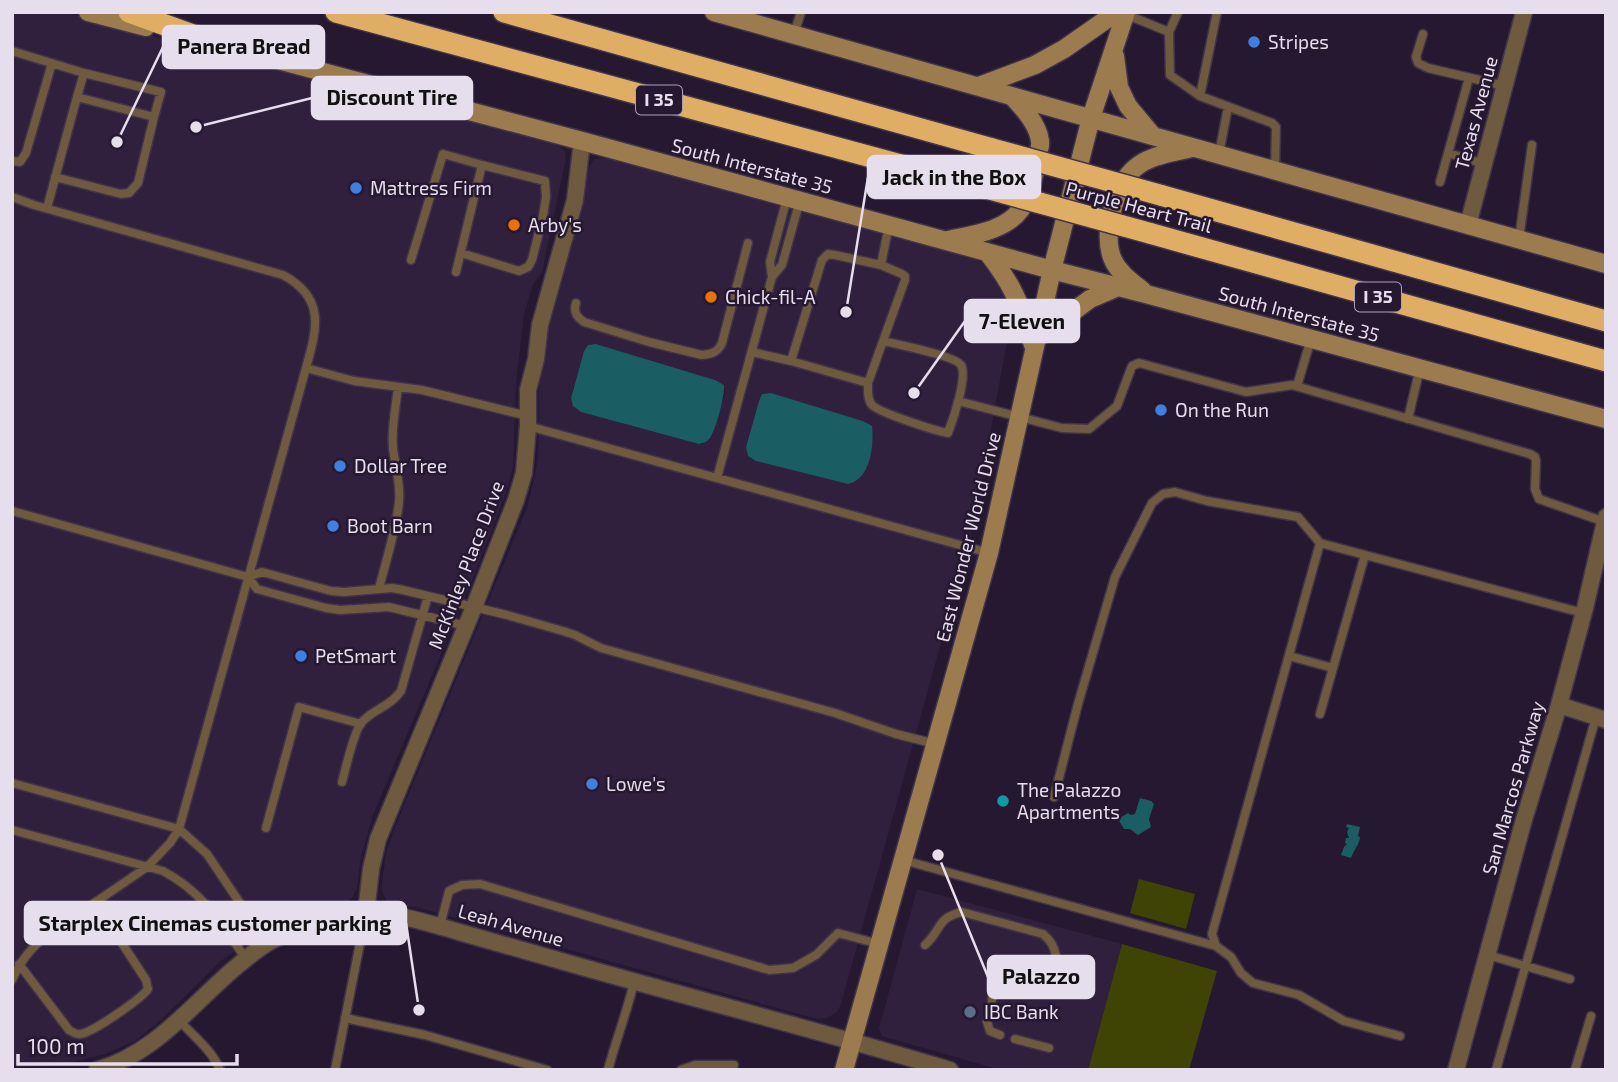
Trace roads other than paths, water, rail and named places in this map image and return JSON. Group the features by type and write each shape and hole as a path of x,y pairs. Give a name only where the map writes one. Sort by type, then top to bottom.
{"highway":[{"path":"129,12 226,47"},
{"name":"Purple Heart Trail","path":"336,12 982,187 1606,361"},
{"name":"Purple Heart Trail","path":"504,12 1606,321"}],"main road":[{"name":"South Interstate 35","path":"88,12 582,141 1606,419"},
{"path":"714,12 746,16 794,34 1606,264"},
{"path":"979,86 1035,65 1122,13"},
{"name":"East Wonder World Drive","path":"844,1070 989,553 1052,270 1091,118 1114,49 1122,13"},
{"path":"1114,49 1119,88 1128,106 1153,136"},
{"path":"945,240 999,227 1021,211 1032,186 1040,142 1031,118 1012,96"},
{"path":"1146,294 1125,276 1114,262 1108,243 1108,226 1118,192 1133,169 1152,158 1194,147"},
{"path":"987,252 1016,294 1035,344 1090,299 1118,286"}],"street":[{"name":"Texas Avenue","path":"1468,225 1524,12"},
{"name":"McKinley Place Drive","path":"366,913 371,869 378,839 474,607 524,473 528,390 536,359 540,325 575,201 582,141"},
{"name":"San Marcos Parkway","path":"1456,1070 1523,823 1559,705 1605,520"},
{"path":"1559,705 1601,718"},
{"name":"Leah Avenue","path":"97,1070 139,1052 166,1033 217,983 264,944 331,919 366,913 419,920 852,1041 916,1065 950,1070"}],"lane":[{"path":"794,34 801,12"},
{"path":"1178,12 1169,32 1170,75 1200,96 1272,123 1276,127 1275,170"},
{"path":"1200,96 1217,12"},
{"path":"1122,13 1169,32"},
{"path":"1423,34 1416,57 1419,64 1505,86"},
{"path":"12,51 161,92 138,183 129,193 121,194 55,177"},
{"path":"12,161 20,162 26,153 52,63"},
{"path":"47,208 84,72"},
{"path":"1440,182 1469,78"},
{"path":"77,97 154,117"},
{"path":"1219,154 1228,107"},
{"path":"1519,239 1532,145"},
{"path":"1448,153 1484,164"},
{"path":"411,260 443,154 545,181 546,197 539,233 528,267 520,271 461,253"},
{"path":"456,272 482,165"},
{"path":"12,197 268,270 294,281 310,298 316,330 178,829 170,843 147,867 43,938 19,964 12,980"},
{"path":"717,478 772,277 770,262 794,199"},
{"path":"881,265 890,225"},
{"path":"576,303 575,313 584,322 702,355 715,352 722,343 748,243"},
{"path":"791,361 822,260 828,254 881,265 905,276 868,383 869,398 872,405 884,412 948,433 964,377 962,366 958,361 883,341"},
{"path":"1297,386 1311,339"},
{"path":"752,352 868,383"},
{"path":"958,401 1062,428 1089,429 1117,406 1132,366 1139,363 1246,392 1292,385 1530,454 1536,461 1535,489 1539,499 1605,520"},
{"path":"306,368 354,381 422,390 717,478 989,553"},
{"path":"1408,419 1420,368"},
{"path":"379,589 399,501 400,484 393,449 398,387"},
{"path":"1054,797 1115,577 1152,503 1163,494 1175,492 1207,501 1298,517 1320,543 1583,613"},
{"path":"12,511 248,577 262,572 331,591 344,592 392,588 474,607 563,631 601,648 936,744"},
{"path":"1216,946 1212,933 1320,543"},
{"path":"1320,714 1365,555"},
{"path":"248,577 257,589 326,608 340,610 389,607 466,626"},
{"path":"342,782 361,724 395,700 401,691 428,596"},
{"path":"1289,656 1334,668"},
{"path":"266,828 299,707 361,724"},
{"path":"1496,1070 1601,718"},
{"path":"12,783 178,829 207,854 264,944"},
{"path":"12,830 163,871 203,900 246,959"},
{"path":"903,860 1216,946 1231,957 1241,974 1253,983 1299,995 1344,1021 1400,1035"},
{"path":"440,926 449,891 461,885 480,884 769,970 793,968 816,955 838,933 879,944"},
{"path":"19,964 69,1030 75,1033 80,1034 99,1026 142,996 148,989 146,979 95,902"},
{"path":"925,945 941,922 962,912 1043,934 1054,946 1056,957"},
{"path":"335,1070 366,913"},
{"path":"1488,955 1570,979"},
{"path":"608,1070 634,982"},
{"path":"990,1008 993,992"},
{"path":"1575,1070 1591,1016"},
{"path":"345,1018 425,1035 547,1070"},
{"path":"179,1020 210,1053 220,1070"},
{"path":"987,1022 990,1031 1000,1035"},
{"path":"1016,1039 1049,1048"},
{"path":"681,1070 695,1065 734,1065"}],"place":[{"name":"Stripes","path":"1254,42"},
{"name":"Discount Tire","path":"196,127"},
{"name":"Panera Bread","path":"117,142"},
{"name":"Mattress Firm","path":"356,188"},
{"name":"Arby's","path":"514,225"},
{"name":"Chick-fil-A","path":"711,297"},
{"name":"Jack in the Box","path":"846,312"},
{"name":"7-Eleven","path":"914,393"},
{"name":"On the Run","path":"1161,410"},
{"name":"Dollar Tree","path":"340,466"},
{"name":"Boot Barn","path":"333,526"},
{"name":"PetSmart","path":"301,656"},
{"name":"Lowe's","path":"592,784"},
{"name":"The Palazzo Apartments","path":"1003,801"},
{"name":"Palazzo","path":"938,855"},
{"name":"Starplex Cinemas customer parking","path":"419,1010"},
{"name":"IBC Bank","path":"970,1012"}]}
